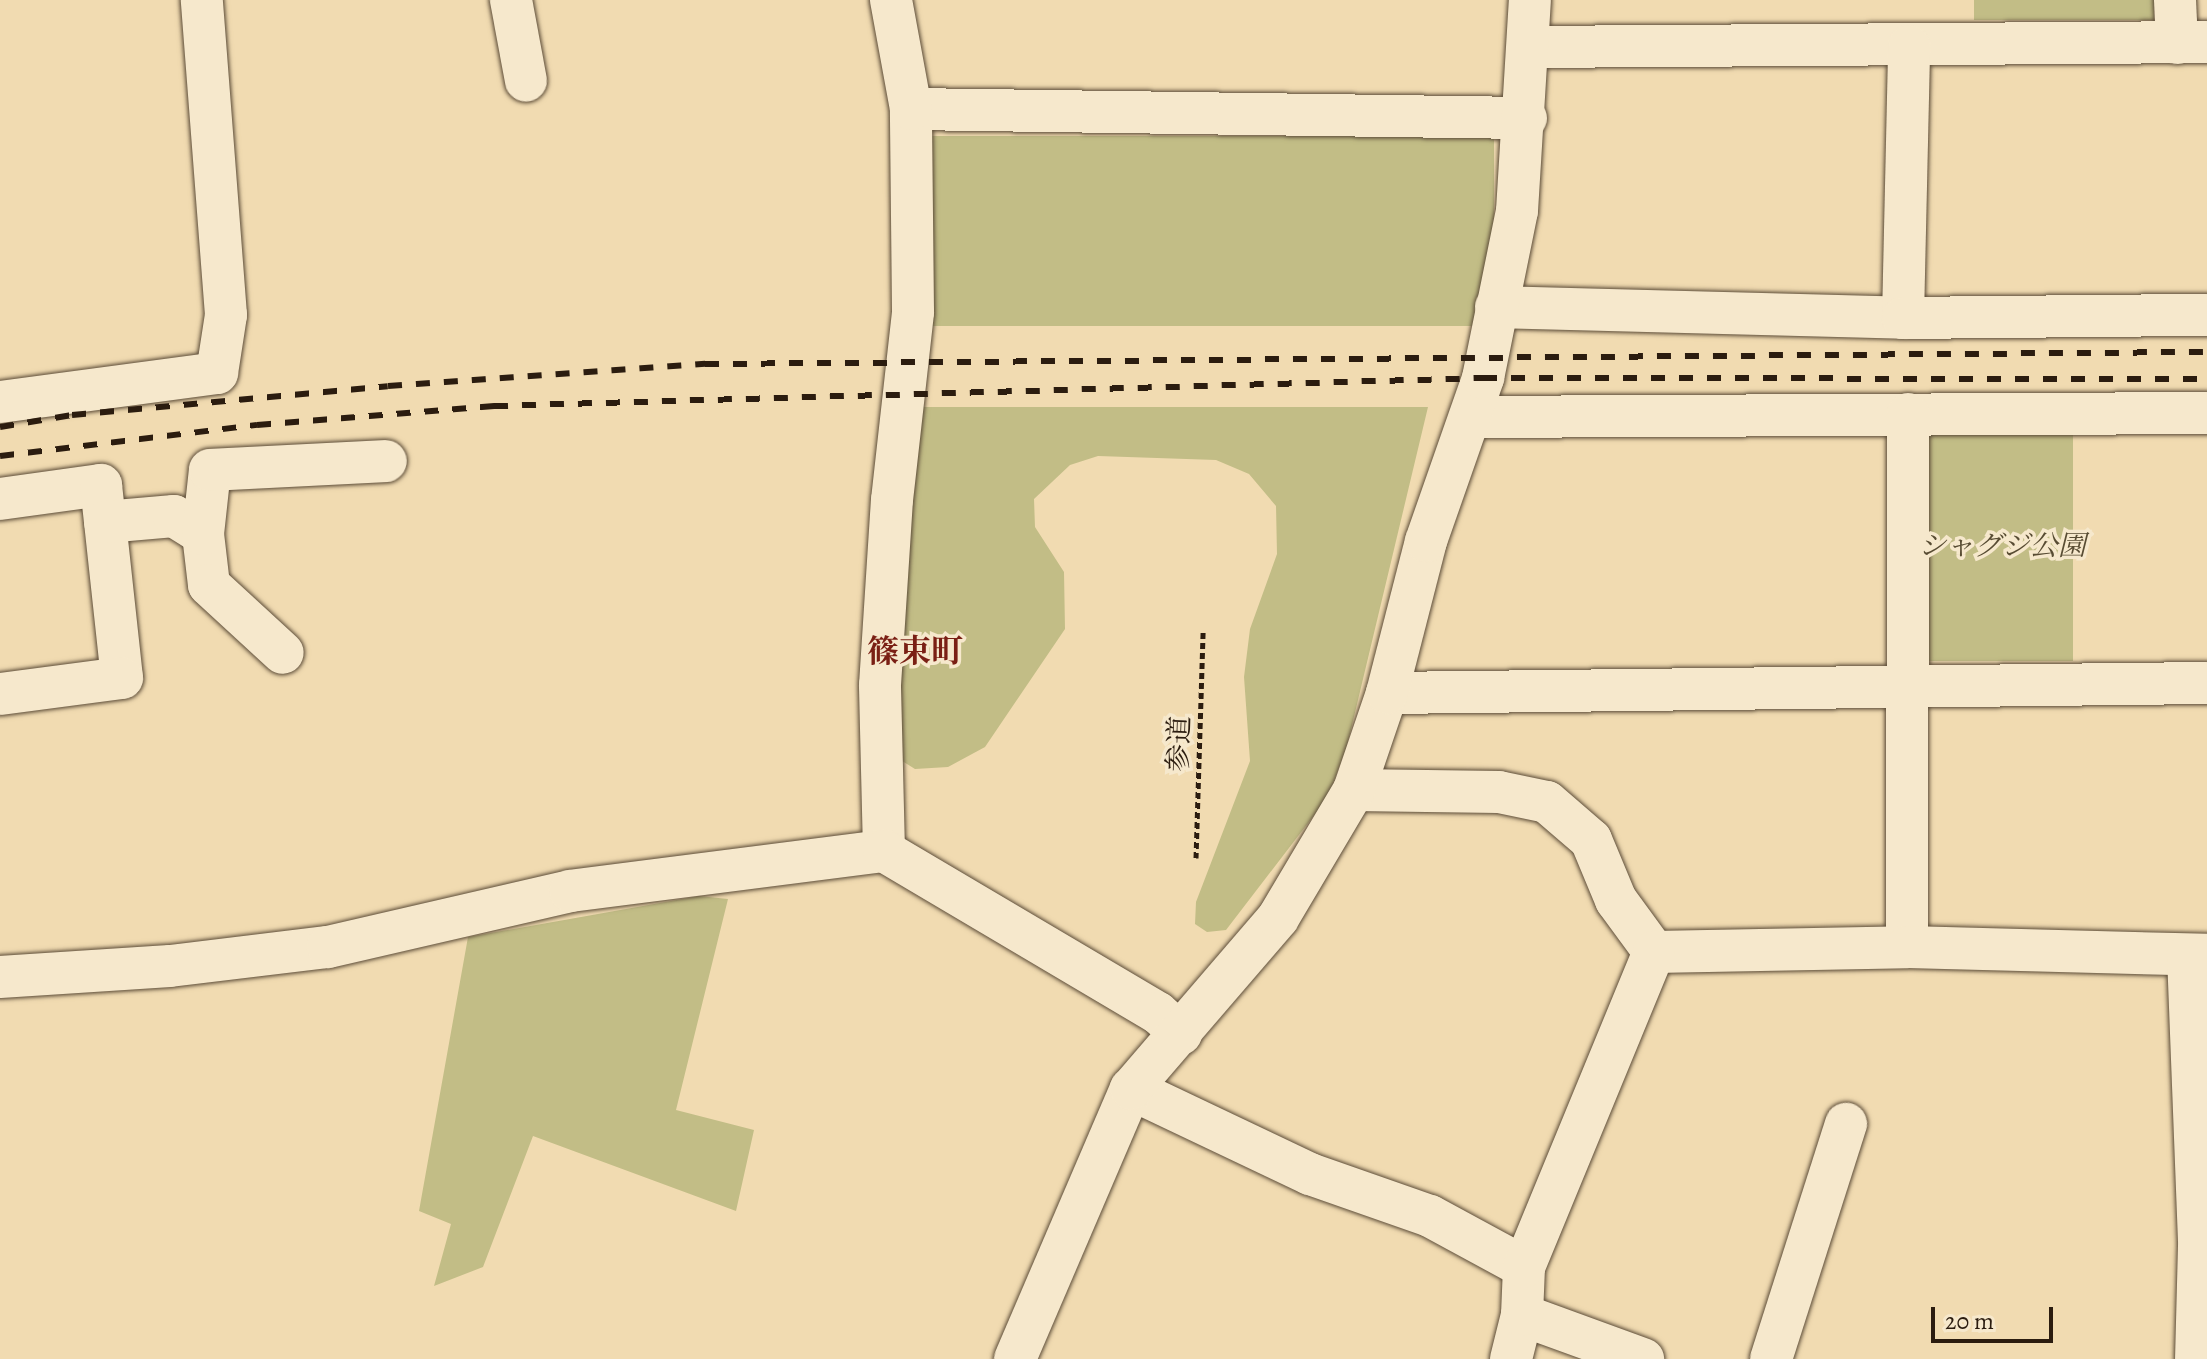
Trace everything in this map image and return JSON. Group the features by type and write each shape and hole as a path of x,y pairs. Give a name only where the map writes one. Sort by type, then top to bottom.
{"street":[{"path":"0,402 217,373 226,315 202,0"},
{"path":"511,0 526,81"},
{"path":"884,851 880,685 892,500 913,312 911,109 891,0"},
{"path":"1015,1359 1131,1089 1278,918 1354,790 1387,693 1426,541 1483,378 1517,211 1526,118 1530,0"},
{"path":"1528,47 2192,42 2175,0"},
{"path":"1903,318 1909,46"},
{"path":"911,109 1526,118"},
{"path":"1496,307 1903,318 2207,315"},
{"path":"1470,417 2207,413"},
{"path":"1907,947 1908,414"},
{"path":"283,653 209,585 203,534 210,470 386,461"},
{"path":"0,499 101,485 122,678 0,694"},
{"path":"105,522 174,516 203,534"},
{"path":"1387,693 2207,683"},
{"path":"1354,790 1499,792 1547,802 1591,840 1616,900 1654,952"},
{"path":"0,977 170,966 328,947 570,891 884,851 1158,1013 1181,1034"},
{"path":"1654,952 1907,947 2198,955 2203,1246 2196,1359"},
{"path":"1511,1359 1522,1315 1524,1267 1654,952"},
{"path":"1131,1089 1310,1174 1430,1216 1524,1267"},
{"path":"1771,1359 1846,1124"},
{"path":"1522,1315 1643,1359"}],"path":[{"name":"参道","path":"1196,858 1203,630"}],"green space":[{"path":"1974,0 2154,0 2154,20 1974,20"},
{"path":"924,136 1494,136 1494,326 924,326"},
{"path":"916,407 1428,407 1347,746 1328,797 1226,930 1207,932 1195,924 1196,902 1250,761 1244,677 1250,629 1277,554 1276,506 1249,474 1216,460 1098,456 1070,465 1034,499 1035,527 1064,572 1065,629 985,747 948,767 915,769 899,759 891,692"},
{"name":"シャグジ公園","path":"1929,430 2073,430 2073,661 1929,661"},
{"path":"699,896 728,899 676,1110 754,1130 736,1211 533,1136 483,1267 434,1286 451,1224 419,1211 468,937"}],"railway":[{"path":"0,427 72,415 388,386 705,364 2207,352"},
{"path":"0,456 257,425 494,406 1483,378 2207,379"}],"district":[{"name":"篠束町","path":"915,651"}]}
